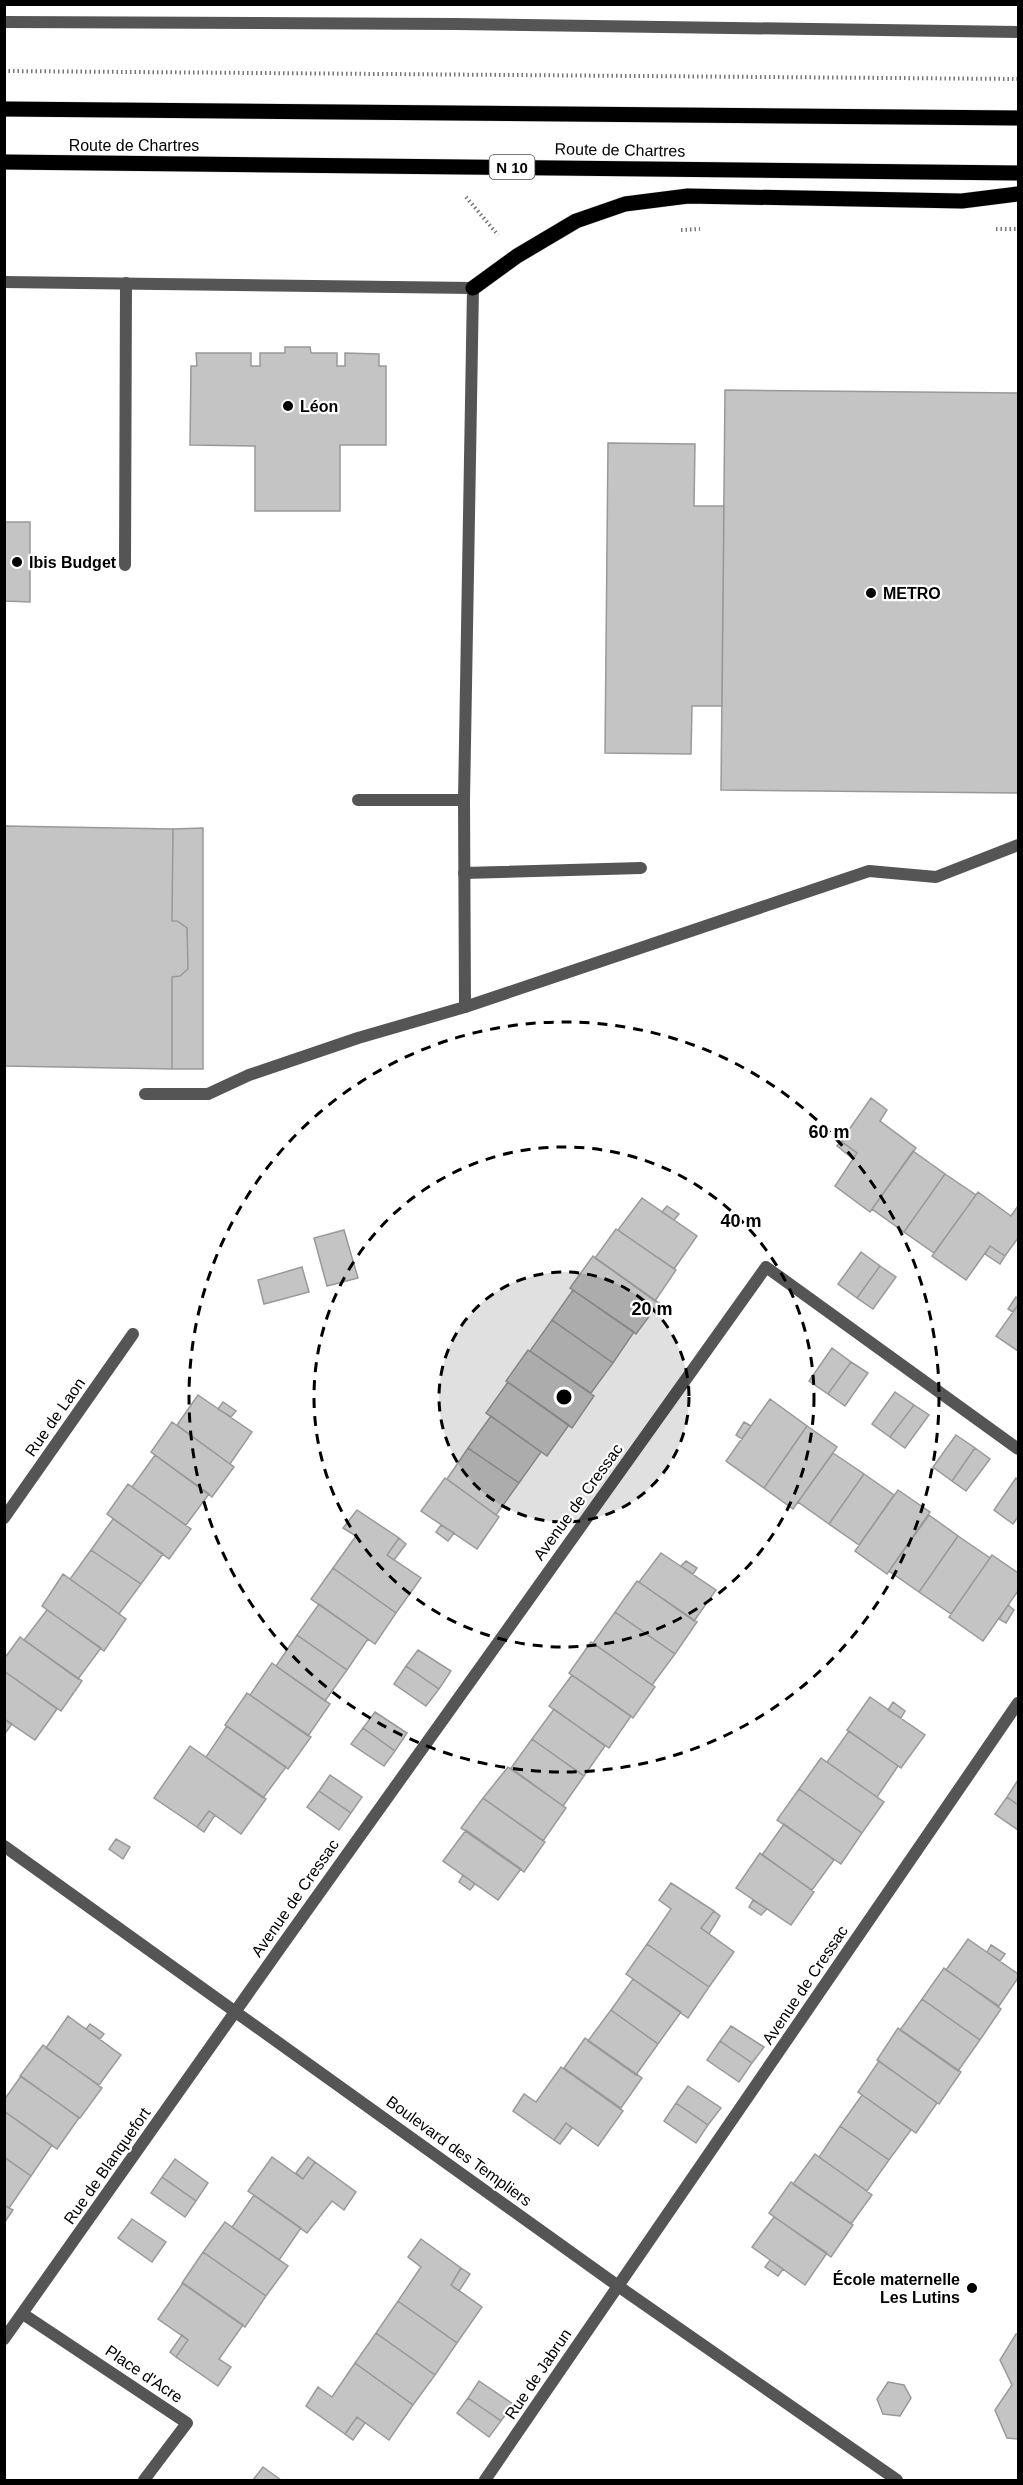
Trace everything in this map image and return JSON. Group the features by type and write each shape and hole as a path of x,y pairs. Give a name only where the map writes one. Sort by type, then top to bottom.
{"main road":[{"name":"Route de Chartres","path":"4,109 1018,118"},
{"name":"Route de Chartres","path":"4,162 1018,173"},
{"path":"473,288 517,256 576,221 625,204 688,196 962,201 1018,194"}],"street":[{"path":"4,22 444,24 1018,32"},
{"path":"4,282 473,288 464,800 465,1007"},
{"path":"124,565 126,284"},
{"path":"358,800 464,800"},
{"path":"145,1094 208,1094 249,1075 358,1038 465,1007 869,871 936,877 1018,845"},
{"path":"464,873 641,868"},
{"name":"Avenue de Cressac","path":"236,2011 766,1267 1018,1449"},
{"name":"Rue de Laon","path":"4,1518 133,1334"},
{"name":"Avenue de Cressac","path":"618,2286 1018,1703"},
{"name":"Boulevard des Templiers","path":"4,1846 618,2286 897,2481"},
{"name":"Rue de Blanquefort","path":"4,2339 24,2314 236,2011"},
{"name":"Rue de Jabrun","path":"485,2481 618,2286"},
{"name":"Place d'Acre","path":"24,2314 187,2422 144,2481"}],"path":[{"path":"4,71 1018,79"},
{"path":"670,231 702,229"},
{"path":"995,229 1018,229"}],"building":[{"name":"Léon","path":"285,347 310,347 311,353 337,353 337,366 345,366 345,353 379,354 379,366 386,366 386,445 340,445 340,511 255,511 255,446 190,445 191,366 197,366 196,353 251,353 251,366 260,366 260,353 285,353"},
{"path":"725,390 1018,393 1018,793 721,790"},
{"path":"608,443 695,444 694,506 724,506 722,706 692,706 691,754 605,753"},
{"name":"Ibis Budget","path":"4,522 30,522 30,602 4,601"},
{"path":"4,826 173,829 172,921 177,921 187,928 188,969 180,976 172,977 172,1069 4,1066"},
{"path":"203,828 203,1069 172,1069 172,977 180,976 188,969 187,928 177,921 172,921 173,829"},
{"path":"871,1098 887,1110 880,1121 916,1148 870,1212 835,1186 857,1153 841,1141"},
{"path":"841,1141 857,1153 853,1159 837,1146"},
{"path":"913,1151 945,1174 904,1232 872,1209"},
{"path":"945,1174 976,1195 934,1253 904,1232"},
{"path":"978,1192 1011,1216 1018,1206 1018,1238 1005,1256 990,1246 966,1280 932,1256"},
{"path":"642,1198 697,1236 674,1269 618,1230"},
{"path":"667,1206 679,1214 674,1220 662,1212"},
{"path":"616,1229 676,1270 655,1301 595,1258"},
{"path":"344,1230 358,1278 327,1286 314,1238"},
{"path":"990,1246 1005,1256 1000,1264 985,1254"},
{"path":"861,1252 880,1266 857,1298 838,1284"},
{"path":"593,1256 659,1303 636,1334 570,1288"},
{"path":"880,1266 896,1277 873,1309 857,1298"},
{"path":"302,1267 309,1292 264,1304 258,1280"},
{"path":"573,1290 634,1332 613,1363 552,1320"},
{"path":"1016,1297 1018,1305 1013,1312 1008,1309"},
{"path":"1018,1305 1018,1351 996,1336"},
{"path":"552,1320 613,1363 591,1393 530,1351"},
{"path":"832,1348 851,1362 828,1394 809,1381"},
{"path":"528,1350 594,1396 572,1428 506,1381"},
{"path":"851,1362 868,1373 845,1406 828,1394"},
{"path":"508,1382 569,1425 547,1456 486,1413"},
{"path":"895,1392 914,1405 890,1437 872,1424"},
{"path":"198,1395 252,1432 230,1464 177,1425"},
{"path":"770,1399 807,1426 764,1488 726,1461"},
{"path":"223,1402 236,1411 231,1417 218,1409"},
{"path":"914,1405 929,1415 905,1448 890,1437"},
{"path":"491,1416 541,1452 519,1483 468,1448"},
{"path":"172,1422 234,1467 212,1497 151,1452"},
{"path":"744,1422 751,1426 742,1439 736,1435"},
{"path":"807,1426 837,1447 793,1509 764,1488"},
{"path":"956,1435 975,1448 952,1481 933,1467"},
{"path":"468,1448 519,1483 496,1515 447,1479"},
{"path":"975,1448 990,1459 966,1491 952,1481"},
{"path":"833,1453 864,1474 829,1524 798,1502"},
{"path":"155,1455 209,1494 186,1525 132,1487"},
{"path":"864,1474 894,1495 859,1545 829,1524"},
{"path":"445,1478 499,1517 477,1549 421,1511"},
{"path":"1016,1478 1018,1480 1018,1517 1013,1524 994,1510"},
{"path":"128,1484 191,1529 169,1559 107,1514"},
{"path":"898,1490 930,1512 887,1574 855,1551"},
{"path":"357,1510 399,1538 387,1555 421,1578 396,1613 333,1568 356,1536 343,1528"},
{"path":"929,1515 958,1536 919,1592 889,1571"},
{"path":"113,1519 163,1554 141,1584 91,1550"},
{"path":"441,1525 454,1533 448,1541 436,1532"},
{"path":"958,1536 990,1558 951,1614 919,1592"},
{"path":"399,1538 406,1544 394,1560 387,1555"},
{"path":"91,1550 141,1584 119,1614 70,1579"},
{"path":"661,1553 716,1590 694,1621 639,1582"},
{"path":"992,1555 1018,1573 1018,1591 983,1641 949,1617"},
{"path":"686,1561 697,1568 693,1574 681,1566"},
{"path":"333,1568 396,1613 375,1644 311,1599"},
{"path":"63,1574 126,1619 104,1651 42,1606"},
{"path":"637,1581 697,1622 675,1654 615,1612"},
{"path":"319,1604 368,1639 347,1670 297,1635"},
{"path":"1008,1605 1014,1610 1006,1623 999,1619"},
{"path":"47,1610 101,1648 78,1679 24,1640"},
{"path":"615,1612 675,1654 652,1685 593,1643"},
{"path":"297,1635 347,1670 325,1701 276,1666"},
{"path":"20,1637 82,1681 61,1711 4,1671 4,1659"},
{"path":"591,1642 655,1687 633,1718 569,1673"},
{"path":"418,1650 451,1671 439,1689 406,1666"},
{"path":"272,1663 330,1704 308,1736 250,1695"},
{"path":"406,1666 439,1689 426,1706 394,1684"},
{"path":"4,1671 57,1709 35,1740 4,1719"},
{"path":"572,1675 631,1716 609,1748 549,1706"},
{"path":"247,1693 311,1737 288,1769 225,1725"},
{"path":"870,1697 925,1735 901,1768 847,1730"},
{"path":"893,1702 905,1711 901,1718 888,1710"},
{"path":"554,1709 605,1746 584,1776 532,1739"},
{"path":"375,1712 407,1733 395,1751 363,1728"},
{"path":"4,1719 12,1724 6,1732 4,1731"},
{"path":"227,1726 286,1767 263,1798 206,1757"},
{"path":"363,1728 395,1751 384,1766 351,1744"},
{"path":"849,1731 898,1766 877,1797 827,1762"},
{"path":"532,1739 584,1776 563,1806 511,1768"},
{"path":"190,1746 266,1799 241,1834 209,1811 197,1827 154,1798"},
{"path":"821,1758 884,1802 862,1833 799,1789"},
{"path":"508,1767 566,1808 543,1841 483,1798"},
{"path":"330,1775 362,1797 351,1813 319,1791"},
{"path":"1018,1780 1018,1805 1007,1797"},
{"path":"799,1789 862,1833 841,1864 777,1820"},
{"path":"319,1791 351,1813 339,1830 307,1807"},
{"path":"1007,1797 1018,1805 1018,1830 995,1814"},
{"path":"483,1798 545,1842 524,1872 461,1828"},
{"path":"209,1811 215,1815 204,1832 197,1827"},
{"path":"784,1824 834,1860 812,1890 762,1855"},
{"path":"466,1830 521,1869 498,1900 443,1861"},
{"path":"116,1839 130,1847 123,1859 109,1849"},
{"path":"760,1853 814,1892 791,1925 736,1888"},
{"path":"463,1875 475,1884 470,1890 459,1882"},
{"path":"671,1883 714,1911 701,1928 734,1952 709,1987 647,1944 671,1909 659,1900"},
{"path":"753,1900 767,1909 761,1915 749,1907"},
{"path":"714,1911 720,1916 709,1934 701,1928"},
{"path":"968,1939 1018,1974 1018,1978 999,2006 946,1970"},
{"path":"647,1944 709,1987 688,2018 626,1974"},
{"path":"991,1945 1005,1954 1000,1961 987,1952"},
{"path":"944,1968 1001,2009 980,2040 922,1999"},
{"path":"633,1979 681,2012 658,2044 611,2010"},
{"path":"922,1999 980,2040 958,2071 900,2030"},
{"path":"611,2010 658,2044 636,2075 588,2041"},
{"path":"68,2016 121,2055 99,2085 46,2048"},
{"path":"90,2024 104,2034 100,2039 86,2029"},
{"path":"731,2026 764,2047 752,2063 720,2041"},
{"path":"898,2028 961,2072 939,2104 877,2060"},
{"path":"585,2038 642,2078 621,2108 564,2068"},
{"path":"720,2041 752,2063 739,2082 707,2060"},
{"path":"43,2045 102,2088 80,2118 20,2076"},
{"path":"879,2061 937,2103 916,2133 858,2092"},
{"path":"561,2067 623,2111 598,2146 566,2123 554,2140 513,2111 524,2094 536,2102"},
{"path":"21,2076 79,2118 57,2149 4,2111 4,2100"},
{"path":"688,2086 721,2108 708,2125 676,2103"},
{"path":"862,2095 911,2130 889,2160 840,2126"},
{"path":"676,2103 708,2125 696,2143 664,2121"},
{"path":"4,2111 52,2145 31,2176 4,2157"},
{"path":"566,2123 572,2128 560,2144 554,2140"},
{"path":"840,2126 889,2160 867,2191 819,2157"},
{"path":"815,2154 872,2195 851,2224 793,2184"},
{"path":"4,2157 31,2176 9,2208 4,2205"},
{"path":"272,2157 303,2179 315,2162 356,2192 344,2210 332,2201 307,2233 248,2191"},
{"path":"308,2157 315,2162 303,2179 296,2173"},
{"path":"175,2159 208,2183 196,2201 162,2177"},
{"path":"162,2177 196,2201 185,2217 151,2193"},
{"path":"791,2182 853,2225 831,2257 769,2213"},
{"path":"254,2195 301,2228 279,2260 232,2227"},
{"path":"4,2205 13,2210 4,2223"},
{"path":"774,2217 827,2253 805,2285 752,2247"},
{"path":"132,2219 166,2242 152,2262 118,2238"},
{"path":"225,2222 288,2266 266,2296 203,2252"},
{"path":"421,2239 461,2268 451,2285 482,2307 457,2343 398,2301 421,2267 408,2257"},
{"path":"203,2252 266,2296 245,2327 182,2283"},
{"path":"770,2260 783,2269 778,2276 765,2267"},
{"path":"461,2268 470,2274 459,2291 451,2285"},
{"path":"183,2283 243,2325 219,2359 231,2367 218,2386 176,2357 188,2340 158,2319"},
{"path":"398,2301 457,2343 435,2375 376,2333"},
{"path":"376,2333 435,2375 413,2405 355,2363"},
{"path":"1018,2334 1018,2439 1007,2438 995,2410 1012,2385 1000,2360"},
{"path":"182,2335 188,2340 176,2357 170,2352"},
{"path":"355,2363 413,2405 389,2440 357,2417 345,2434 306,2406 318,2387 332,2397"},
{"path":"479,2381 513,2404 501,2421 468,2398"},
{"path":"888,2382 904,2385 911,2398 900,2416 883,2414 877,2399"},
{"path":"468,2398 501,2421 489,2437 457,2413"},
{"path":"357,2417 365,2423 353,2440 345,2434"},
{"path":"263,2467 281,2480 253,2480"}],"place":[{"name":"Léon","path":"288,406"},
{"name":"Ibis Budget","path":"17,562"},
{"name":"METRO","path":"871,593"},
{"name":"École maternelle Les Lutins","path":"972,2288"}]}
